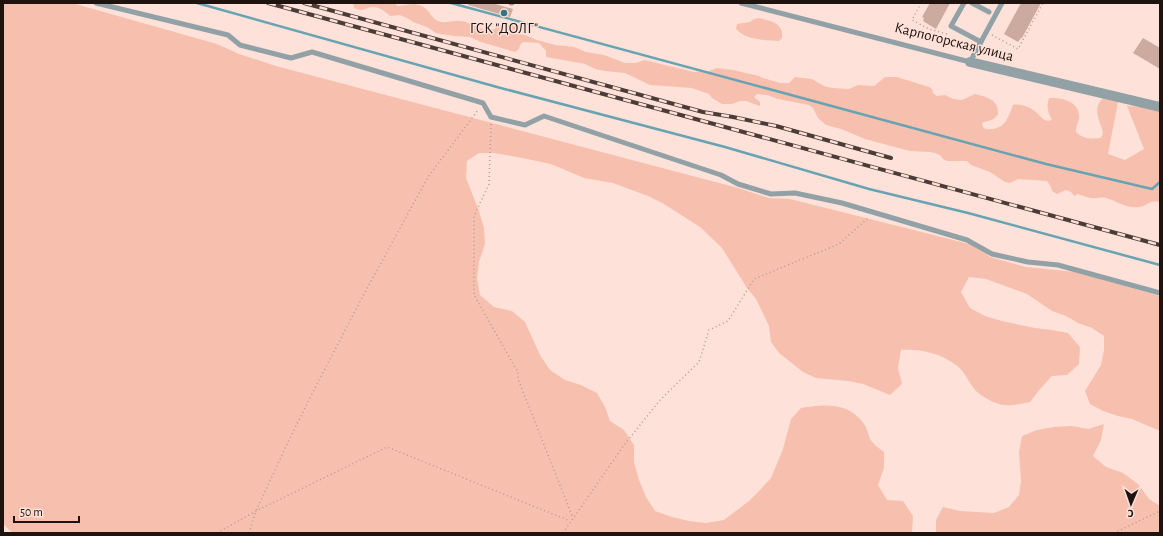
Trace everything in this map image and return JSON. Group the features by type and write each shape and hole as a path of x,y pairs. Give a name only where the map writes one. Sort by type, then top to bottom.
{"street":[{"name":"Карпогорская улица","path":"970,62 1160,107"}],"lane":[{"path":"96,3 228,35 240,45 291,58 312,52 483,103 491,116 525,125 544,116 721,175 738,184 771,194 795,193 842,203 967,240 992,254 1028,262 1058,265 1160,293"},
{"name":"Карпогорская улица","path":"741,3 970,62"},
{"path":"964,3 951,26 981,42"},
{"path":"972,3 989,12"},
{"path":"970,62 1002,3"}],"path":[{"path":"921,3 912,20 929,29 947,34 951,26"},
{"path":"986,32 1018,49 1044,3"},
{"path":"249,533 256,511 316,384 364,294 428,177 483,103"},
{"path":"491,116 489,184 474,216 474,295 518,371 518,379 573,518"},
{"path":"563,533 624,445 661,399 699,362 710,330 728,321 754,279 838,244 874,213"},
{"path":"217,533 256,511 387,447 570,522"},
{"path":"1114,533 1160,511"}],"shaded area":[{"path":"3,3 72,3 217,44 239,54 276,66 738,188 769,198 790,199 977,246 990,257 1026,267 1076,272 1160,296 1160,431 1132,419 1103,411 1090,404 1085,391 1101,365 1104,350 1104,336 1092,328 1052,311 1027,294 986,279 969,277 961,292 970,308 985,316 1002,321 1068,333 1080,347 1079,364 1067,375 1052,376 1030,402 1006,405 990,401 976,391 956,365 943,357 915,350 901,350 898,368 902,384 890,395 863,384 816,378 803,372 779,353 771,342 769,326 756,299 747,288 722,248 700,227 664,204 648,196 613,183 584,178 551,164 494,153 479,153 467,161 466,178 484,228 485,244 479,262 477,278 480,295 494,307 512,311 525,322 540,355 550,370 565,380 581,385 597,393 605,407 610,421 624,430 634,445 634,462 639,480 646,497 655,511 689,521 706,523 724,520 749,501 771,478 783,449 791,419 801,408 836,406 844,408 858,417 867,429 871,441 884,452 884,468 878,485 887,500 903,501 913,516 912,533 13,533 3,524"},
{"path":"353,3 394,3 398,6 409,4 420,5 438,21 465,22 485,30 495,29 502,24 514,25 517,26 516,34 525,35 555,45 574,47 586,52 604,55 625,63 636,63 644,60 694,72 709,71 717,68 733,70 780,83 789,83 795,77 812,79 824,86 832,88 849,89 858,85 874,86 885,77 897,77 929,87 937,96 945,95 953,99 962,100 975,94 984,96 991,100 997,105 998,114 993,119 982,123 985,129 997,128 1004,124 1013,105 1027,106 1044,120 1052,120 1048,107 1049,98 1060,98 1070,102 1077,108 1079,119 1076,132 1088,138 1101,138 1103,133 1097,113 1098,104 1106,96 1119,97 1108,154 1125,160 1144,149 1127,106 1149,107 1160,110 1160,202 1150,202 1139,207 1130,207 1105,198 1092,198 1078,194 1074,196 1071,192 1066,190 1057,194 1052,191 1047,181 1018,179 1010,183 1005,182 990,172 971,165 967,161 947,161 935,153 910,151 865,139 841,129 826,125 818,118 813,108 809,105 757,94 754,97 760,102 760,106 746,101 740,101 732,104 722,104 712,98 709,94 692,88 650,85 625,73 595,69 585,64 546,57 546,51 539,43 523,42 519,49 515,52 481,42 470,37 436,33 427,27 400,15 390,16 385,11 373,7 363,10 354,8"},
{"path":"759,18 779,26 782,33 782,38 779,41 762,40 750,37 740,33 736,29 737,24 750,22"},
{"path":"1104,424 1101,440 1093,456 1106,467 1123,473 1138,484 1149,499 1160,506 1160,533 936,533 936,520 943,507 960,511 994,513 1009,507 1019,495 1021,481 1019,452 1022,436 1037,430 1054,427 1072,426 1088,429"}],"building":[{"name":"ГСК \"ДОЛГ\"","path":"468,3 492,3 513,9 510,17 468,5"},
{"path":"930,3 950,3 936,29 923,21 924,18 922,17"},
{"path":"1021,3 1041,3 1022,38 1018,42 1004,34"},
{"path":"1143,38 1160,48 1160,69 1133,53"}],"waterway":[{"path":"197,3 497,87 725,147 869,189 968,213 1160,265"},
{"path":"451,3 1046,164 1152,189 1160,182"}],"railway":[{"path":"268,3 1160,245"},
{"path":"304,3 703,112 776,126 891,158"}],"place":[{"name":"ГСК \"ДОЛГ\"","path":"504,13"}]}
